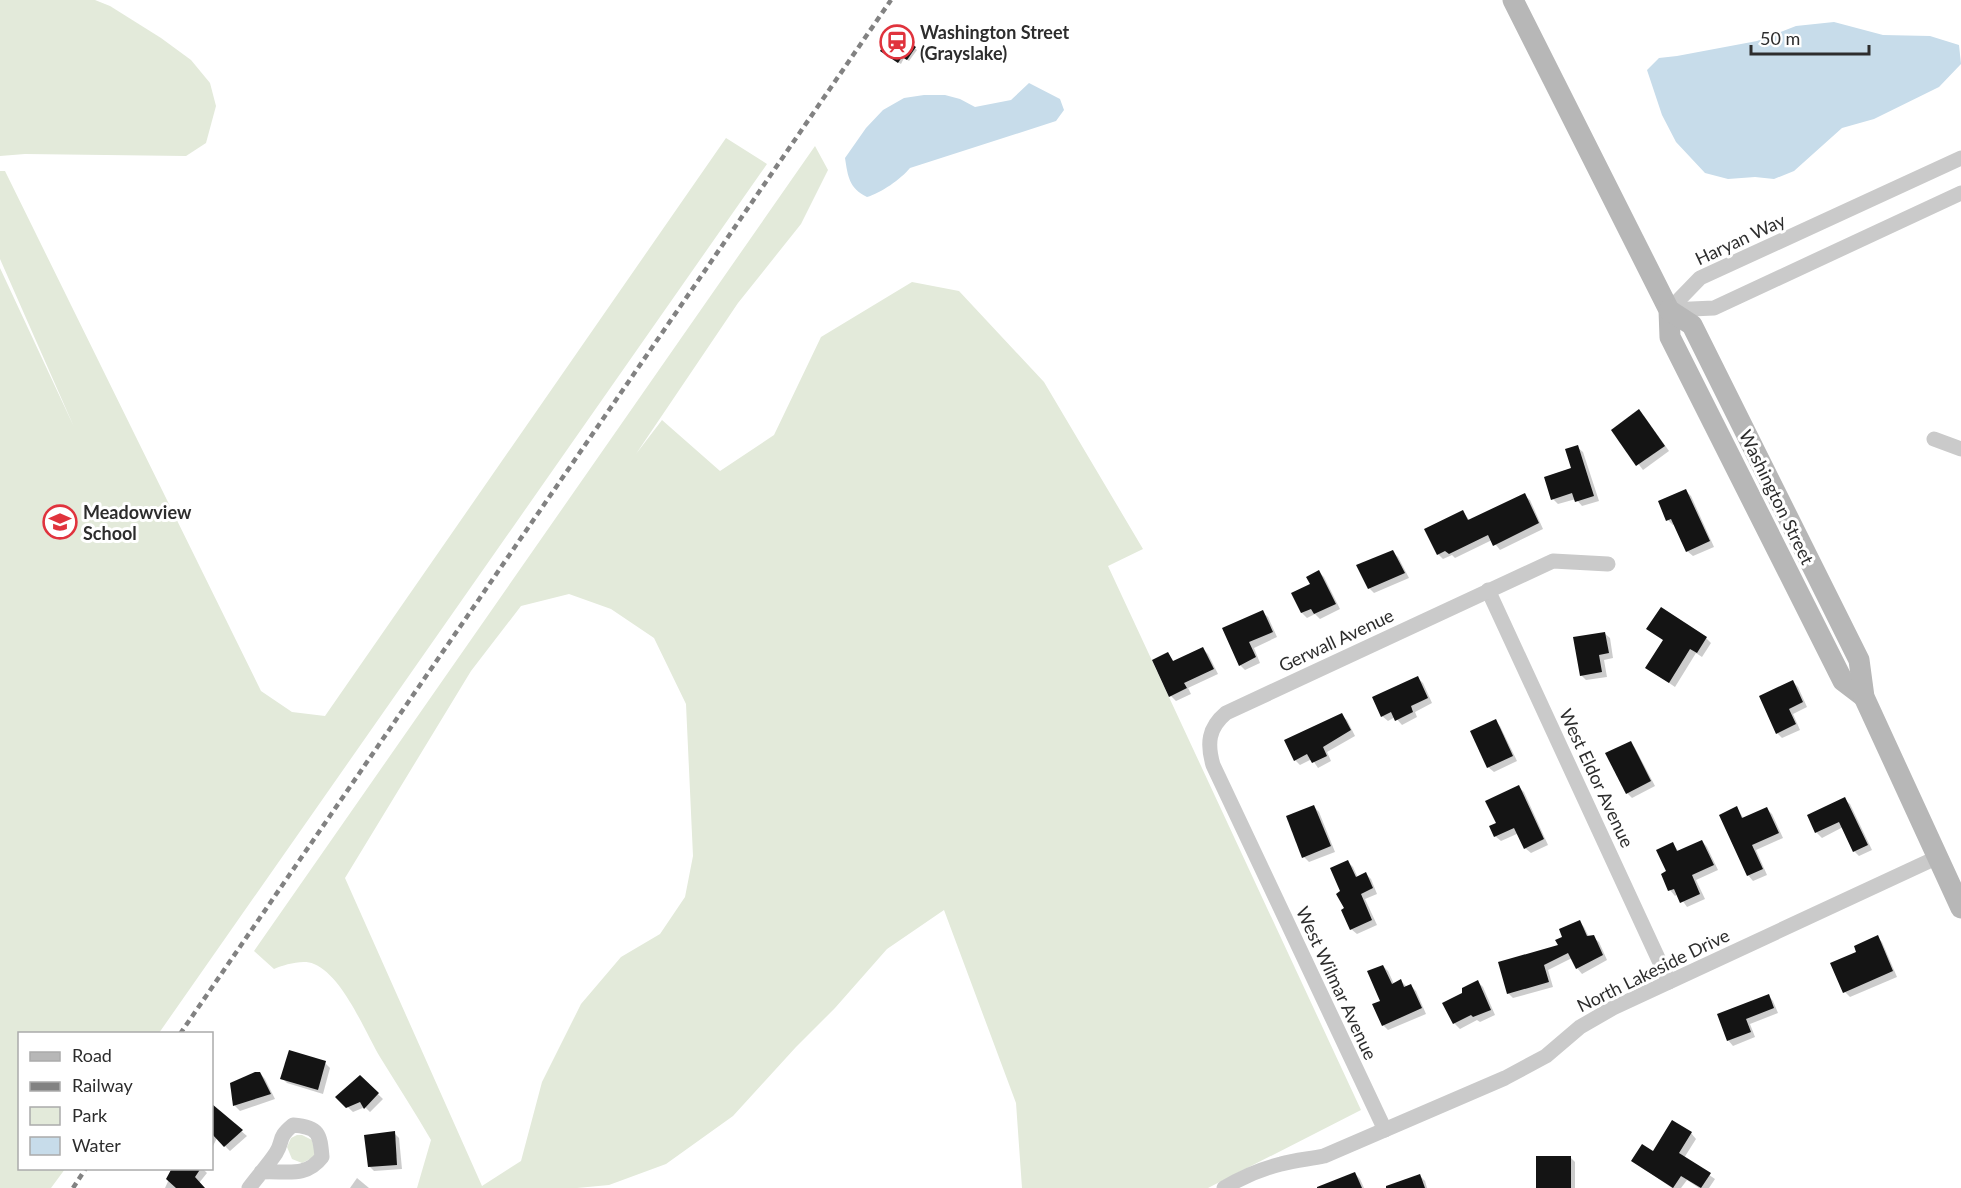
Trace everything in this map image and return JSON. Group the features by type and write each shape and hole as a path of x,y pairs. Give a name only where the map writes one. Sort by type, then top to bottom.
{"main road":[{"name":"Washington Street","path":"1513,0 1669,310 1670,337 1843,681 1864,697 1961,908"}],"street":[{"name":"Haryan Way","path":"1669,310 1700,278 1961,158"},
{"path":"1669,310 1714,308 1961,193"},
{"path":"1934,440 1961,449"},
{"name":"Gerwall Avenue","path":"1254,852 1213,765 1209,750 1212,727 1226,712 1552,561 1608,564"},
{"name":"West Eldor Avenue","path":"1488,590 1669,982"},
{"name":"West Wilmar Avenue","path":"1254,852 1385,1130"},
{"name":"North Lakeside Drive","path":"1224,1188 1241,1177 1283,1163 1305,1161 1324,1155 1505,1078 1546,1056 1580,1027 1613,1008 1938,857"},
{"path":"249,1188 261,1172"}],"green space":[{"path":"0,0 95,0 110,6 161,38 191,60 210,83 216,106 206,143 186,156 25,154 0,156"},
{"path":"726,138 767,164 160,1032 18,1032 18,1170 64,1170 51,1188 0,1188 0,268 74,427 0,259 0,171 5,171 261,691 292,712 325,716"},
{"path":"815,146 828,170 801,224 738,303 636,454 662,420 720,471 774,435 821,337 912,282 959,291 1044,382 1143,549 1108,566 1361,1110 1208,1188 1022,1188 1016,1103 944,910 887,949 733,1116 666,1164 609,1185 577,1188 417,1188 431,1140 380,1057 344,992 325,970 314,964 299,962 274,969 254,951","holes":["569,594 611,609 654,638 686,704 693,856 685,897 660,934 621,957 581,1004 542,1082 521,1161 482,1186 345,878 471,671 521,606"]},
{"path":"297,1135 312,1140 316,1156 302,1163 292,1159 287,1147 291,1138"}],"water":[{"path":"1834,22 1883,35 1930,36 1959,45 1961,64 1939,87 1874,119 1842,128 1794,171 1774,179 1755,177 1728,179 1705,173 1676,142 1662,115 1647,70 1659,58 1757,41 1796,26"},
{"path":"1029,83 1060,99 1064,110 1056,121 910,168 890,185 867,197 856,190 850,181 845,158 866,128 883,110 904,98 945,95 960,99 975,107 1011,100"}],"building":[{"path":"897,28 913,39 910,43 916,47 907,60 902,57 898,63 880,51 884,44 881,42 889,30 894,33"},
{"path":"1639,409 1665,446 1636,466 1611,430"},
{"path":"1578,445 1594,496 1575,502 1572,493 1551,500 1544,477 1571,468 1565,449"},
{"path":"1686,489 1710,541 1686,552 1671,519 1666,521 1658,501"},
{"path":"1525,493 1539,523 1493,546 1488,535 1449,554 1445,551 1437,555 1424,529 1463,510 1468,520"},
{"path":"1393,550 1405,573 1368,589 1356,565"},
{"path":"1319,570 1336,604 1314,614 1311,609 1301,613 1291,593 1310,584 1306,577"},
{"path":"1661,607 1707,637 1697,653 1690,649 1669,683 1645,668 1663,640 1646,629"},
{"path":"1263,610 1273,632 1249,642 1256,657 1239,666 1222,628"},
{"path":"1605,632 1609,653 1599,655 1602,672 1580,676 1573,637"},
{"path":"1203,647 1214,669 1184,683 1187,688 1169,697 1152,660 1168,652 1173,661"},
{"path":"1418,676 1428,698 1411,706 1413,712 1395,721 1391,712 1381,717 1372,697"},
{"path":"1793,680 1803,702 1789,709 1796,724 1776,734 1759,696"},
{"path":"1342,713 1351,730 1323,747 1327,756 1312,763 1307,754 1294,761 1284,740"},
{"path":"1496,719 1513,756 1487,768 1470,731"},
{"path":"1631,741 1651,781 1626,794 1605,753"},
{"path":"1519,785 1544,839 1524,849 1514,828 1494,837 1489,826 1496,823 1485,801"},
{"path":"1845,797 1868,845 1853,852 1839,822 1815,833 1807,815"},
{"path":"1314,805 1331,846 1302,858 1286,816"},
{"path":"1737,806 1742,818 1767,807 1779,833 1752,845 1763,869 1747,876 1719,815"},
{"path":"1702,840 1714,865 1692,875 1700,894 1680,903 1674,889 1668,891 1661,874 1666,871 1656,850 1673,842 1677,851"},
{"path":"1348,860 1356,877 1366,872 1373,888 1361,894 1372,920 1350,930 1341,910 1344,908 1336,894 1340,891 1330,868"},
{"path":"1580,920 1587,936 1594,935 1603,955 1576,969 1568,953 1544,965 1549,982 1507,994 1498,962 1558,945 1555,940 1562,937 1559,929"},
{"path":"1878,935 1893,971 1843,993 1830,963 1856,952 1854,946"},
{"path":"1383,965 1392,984 1401,979 1404,987 1411,984 1422,1008 1382,1026 1372,1004 1380,1001 1367,971"},
{"path":"1478,980 1491,1010 1473,1017 1471,1015 1453,1024 1442,1003 1462,993 1462,988"},
{"path":"1769,994 1774,1008 1746,1019 1751,1032 1727,1041 1717,1014"},
{"path":"289,1050 326,1061 318,1090 280,1079"},
{"path":"260,1072 271,1094 233,1106 230,1083"},
{"path":"360,1075 379,1093 364,1109 360,1102 346,1108 335,1097"},
{"path":"213,1105 243,1130 224,1147 213,1135"},
{"path":"1672,1120 1692,1132 1679,1153 1711,1173 1701,1188 1681,1176 1673,1188 1631,1161 1642,1144 1653,1151"},
{"path":"395,1131 397,1165 368,1167 364,1135"},
{"path":"1536,1156 1571,1156 1571,1188 1536,1188"},
{"path":"171,1170 200,1170 195,1177 205,1188 176,1188 166,1179"},
{"path":"1355,1172 1362,1188 1317,1188 1317,1187"},
{"path":"1420,1174 1425,1188 1386,1188 1386,1186"}],"railway":[{"path":"181,1032 891,0"},
{"path":"73,1188 85,1170"}],"place":[{"name":"Washington Street (Grayslake)","path":"897,42"},
{"name":"Meadowview School","path":"60,522"}]}
